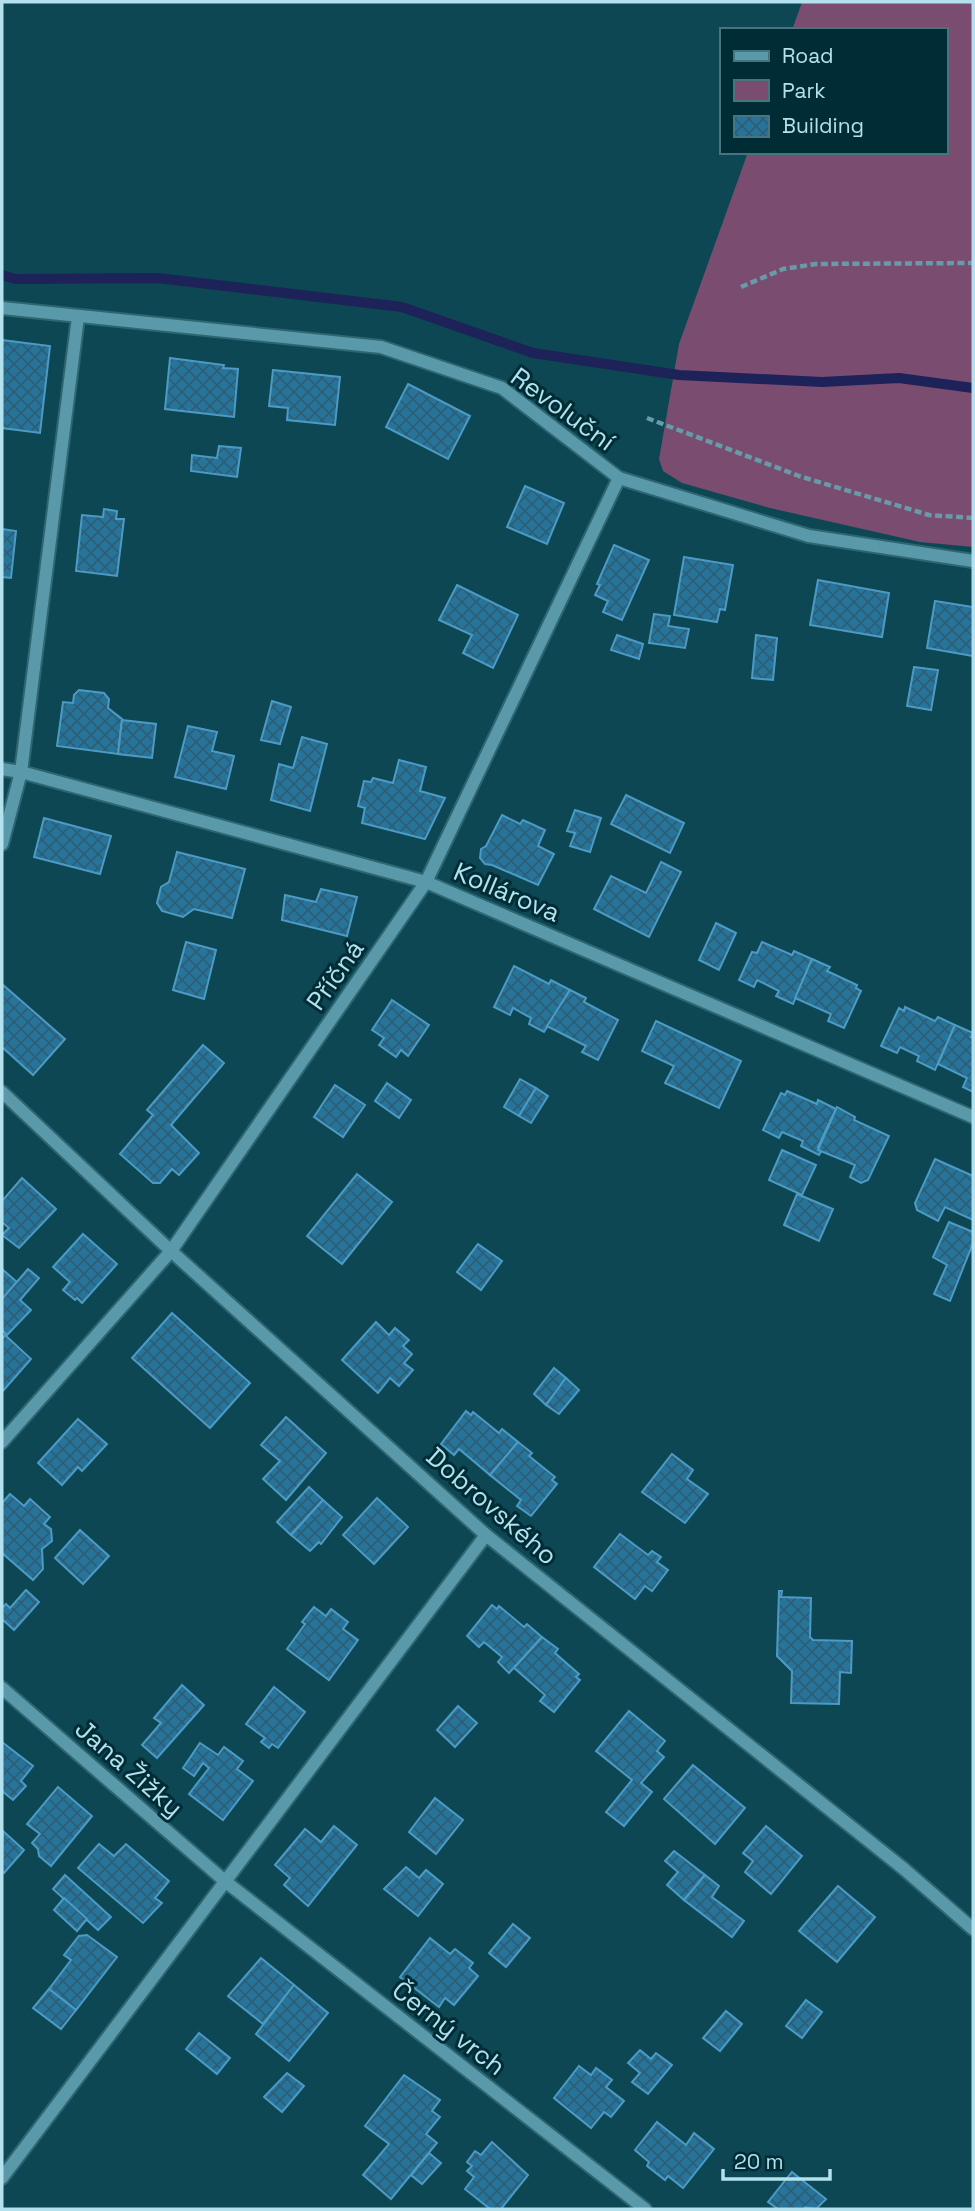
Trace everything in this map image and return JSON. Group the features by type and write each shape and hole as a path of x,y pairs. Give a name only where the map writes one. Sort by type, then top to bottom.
{"street":[{"name":"Revoluční","path":"2,308 381,346 502,388 619,478 809,536 973,561"},
{"path":"2,844 21,772 78,317"},
{"name":"Příčná","path":"2,1442 171,1251 426,882 619,478"},
{"name":"Kollárova","path":"2,769 426,882 973,1117"},
{"name":"Dobrovského","path":"2,1092 171,1251 486,1535 904,1869 973,1929"},
{"path":"2,2178 486,1535"},
{"name":"Jana Žižky","path":"2,1688 226,1882"},
{"name":"Černý vrch","path":"226,1882 645,2209"}],"path":[{"path":"741,287 783,269 816,264 973,263"},
{"path":"647,418 799,476 929,515 973,518"}],"green space":[{"path":"802,2 973,2 973,547 920,542 770,508 682,483 663,471 659,459 679,344 747,154 947,154 947,28 793,28"}],"building":[{"path":"2,340 50,346 40,433 2,428"},
{"path":"170,358 238,369 234,417 165,409"},
{"path":"273,370 340,377 335,425 287,420 288,408 269,406"},
{"path":"408,384 470,416 448,459 386,427"},
{"path":"219,446 241,448 237,477 191,471 192,455 217,458"},
{"path":"525,486 564,503 547,544 507,527"},
{"path":"104,509 117,511 116,519 124,519 117,576 76,571 82,515 103,517"},
{"path":"2,529 16,531 11,578 2,577"},
{"path":"614,545 649,560 622,620 603,612 608,601 595,595"},
{"path":"684,557 733,565 725,610 720,609 717,622 674,615"},
{"path":"818,580 889,593 882,637 810,625"},
{"path":"457,585 518,615 493,668 463,653 472,635 439,620"},
{"path":"935,601 973,607 973,656 927,648"},
{"path":"654,614 670,616 668,626 689,629 685,648 649,643"},
{"path":"617,635 643,644 639,659 611,650"},
{"path":"756,635 777,638 773,680 752,678"},
{"path":"914,667 938,670 931,710 907,706"},
{"path":"79,690 104,693 109,699 108,708 122,719 118,754 57,746 63,702 73,703 74,695"},
{"path":"272,701 291,707 280,744 261,740"},
{"path":"122,720 156,724 152,758 118,754"},
{"path":"188,726 217,732 212,751 234,756 226,789 175,777"},
{"path":"302,737 327,744 310,811 271,800 279,764 293,768"},
{"path":"399,760 426,767 420,791 445,798 425,839 362,823 365,808 358,806 364,781 371,782 373,778 393,783"},
{"path":"626,795 684,823 670,853 611,824"},
{"path":"575,810 601,818 590,852 570,846 575,833 567,831"},
{"path":"502,815 520,824 523,820 545,830 538,846 554,854 538,885 485,864 480,858 481,849 486,846"},
{"path":"44,818 111,836 100,874 34,857"},
{"path":"177,852 245,869 232,918 194,909 183,917 162,911 157,903 161,887 169,882"},
{"path":"661,862 681,872 649,937 594,909 611,876 646,893"},
{"path":"321,889 357,897 347,936 282,920 285,895 316,902"},
{"path":"716,923 736,933 719,970 699,960"},
{"path":"186,942 216,950 204,999 173,990"},
{"path":"762,942 792,955 794,951 812,959 793,1004 776,996 779,991 757,980 754,987 739,980 752,952 757,953"},
{"path":"812,959 830,967 827,971 857,985 856,988 861,991 844,1028 828,1021 831,1014 795,998"},
{"path":"514,966 549,984 551,980 570,990 544,1032 529,1024 531,1018 513,1008 510,1015 494,1007"},
{"path":"2,984 65,1039 33,1075 2,1047"},
{"path":"570,990 586,998 584,1002 618,1020 598,1060 582,1052 586,1046 547,1026"},
{"path":"392,1000 429,1025 408,1056 401,1050 396,1057 379,1045 384,1038 372,1030"},
{"path":"905,1007 935,1021 938,1017 955,1025 935,1070 917,1061 919,1056 900,1047 897,1053 881,1046 899,1008 904,1011"},
{"path":"656,1021 741,1061 719,1108 665,1083 674,1066 642,1051"},
{"path":"955,1025 973,1033 973,1092 963,1087 967,1078 938,1064"},
{"path":"203,1045 224,1063 171,1125 199,1153 179,1175 172,1169 160,1183 153,1183 120,1154 153,1115 147,1110"},
{"path":"520,1079 536,1088 519,1116 504,1107"},
{"path":"387,1083 411,1100 399,1118 375,1101"},
{"path":"335,1085 365,1105 343,1137 314,1117"},
{"path":"536,1088 548,1096 531,1123 519,1116"},
{"path":"787,1091 817,1104 818,1100 836,1109 818,1147 822,1150 819,1155 801,1146 803,1141 782,1132 779,1138 763,1130 781,1093 785,1095"},
{"path":"837,1107 855,1117 854,1120 889,1136 868,1180 861,1183 850,1177 855,1165 818,1150"},
{"path":"782,1150 816,1165 802,1195 769,1180"},
{"path":"935,1159 973,1176 973,1220 945,1207 938,1221 917,1210 915,1203"},
{"path":"357,1174 392,1202 342,1264 307,1236"},
{"path":"22,1178 56,1209 19,1248 2,1235 9,1228 2,1222 2,1201"},
{"path":"797,1194 833,1209 819,1241 784,1225"},
{"path":"949,1222 973,1232 973,1243 950,1301 934,1294 947,1265 933,1257"},
{"path":"83,1234 117,1264 82,1303 63,1290 70,1282 53,1267"},
{"path":"478,1244 502,1261 481,1290 457,1272"},
{"path":"2,1269 17,1282 2,1299"},
{"path":"28,1269 39,1278 20,1300 31,1310 7,1335 2,1330 2,1299"},
{"path":"172,1313 250,1383 210,1428 132,1358"},
{"path":"376,1322 389,1335 395,1328 409,1340 403,1346 412,1354 404,1363 413,1370 399,1386 390,1378 378,1393 342,1360"},
{"path":"5,1335 31,1359 2,1392 2,1339"},
{"path":"554,1368 566,1378 546,1405 534,1394"},
{"path":"566,1378 579,1390 559,1414 546,1405"},
{"path":"466,1411 471,1415 473,1412 499,1433 502,1429 518,1442 490,1475 459,1449 454,1455 441,1444"},
{"path":"286,1417 326,1453 286,1500 263,1479 280,1461 261,1445"},
{"path":"78,1419 107,1444 82,1471 78,1467 62,1485 38,1463"},
{"path":"518,1442 532,1453 529,1456 555,1477 552,1480 557,1484 531,1516 517,1506 521,1500 490,1475"},
{"path":"672,1454 693,1470 687,1479 708,1494 685,1523 642,1492"},
{"path":"309,1487 323,1500 291,1535 277,1522"},
{"path":"10,1494 24,1506 30,1499 50,1517 44,1524 51,1529 52,1541 42,1549 43,1569 33,1580 2,1553 2,1503"},
{"path":"377,1498 408,1527 374,1564 343,1535"},
{"path":"323,1500 342,1517 321,1544 319,1542 310,1551 291,1535"},
{"path":"80,1530 109,1556 83,1584 55,1558"},
{"path":"620,1534 648,1555 652,1551 661,1557 657,1562 668,1570 652,1591 645,1586 635,1599 594,1567"},
{"path":"26,1590 39,1602 14,1630 2,1619 2,1608 6,1604 10,1608"},
{"path":"779,1591 782,1591 781,1597 811,1598 810,1637 813,1640 852,1641 851,1673 840,1672 839,1704 791,1703 792,1671 777,1656"},
{"path":"492,1605 497,1609 499,1606 524,1627 527,1624 542,1637 509,1673 498,1662 502,1657 484,1642 479,1647 467,1636"},
{"path":"314,1607 326,1616 331,1609 348,1622 343,1629 358,1640 329,1680 287,1649"},
{"path":"542,1637 558,1649 555,1653 579,1674 576,1677 580,1680 554,1712 540,1701 545,1695 514,1668"},
{"path":"182,1685 204,1705 157,1758 142,1745 161,1723 154,1718"},
{"path":"274,1687 305,1712 278,1748 272,1744 269,1748 261,1742 265,1738 246,1724"},
{"path":"458,1706 477,1723 455,1747 437,1730"},
{"path":"629,1711 665,1741 657,1751 664,1757 641,1783 652,1792 624,1826 606,1812 632,1780 596,1751"},
{"path":"2,1742 33,1766 21,1781 26,1786 13,1800 2,1791"},
{"path":"200,1743 218,1755 224,1747 243,1761 237,1769 253,1781 223,1820 189,1794 209,1768 203,1763 194,1776 183,1768"},
{"path":"693,1765 745,1808 715,1844 664,1799"},
{"path":"58,1787 92,1816 51,1866 39,1856 38,1849 32,1843 40,1834 27,1824"},
{"path":"435,1798 463,1820 436,1854 409,1832"},
{"path":"334,1826 357,1845 308,1906 284,1885 290,1878 275,1865 305,1829 321,1842"},
{"path":"766,1826 802,1856 771,1894 745,1872 753,1861 743,1853"},
{"path":"3,1831 24,1850 4,1873 2,1871"},
{"path":"99,1844 114,1856 126,1844 169,1881 155,1898 162,1903 143,1923 78,1868"},
{"path":"674,1851 705,1875 684,1900 667,1885 678,1872 665,1861"},
{"path":"406,1867 419,1878 426,1870 443,1884 418,1916 384,1889"},
{"path":"65,1875 111,1917 98,1930 53,1889"},
{"path":"705,1875 719,1886 712,1897 744,1921 732,1937 684,1900"},
{"path":"838,1886 875,1917 837,1962 799,1931"},
{"path":"64,1898 87,1919 77,1931 54,1910"},
{"path":"513,1924 530,1938 506,1967 489,1953"},
{"path":"87,1935 117,1957 76,2010 49,1989 71,1960 64,1955 79,1936"},
{"path":"430,1938 450,1954 455,1949 473,1963 469,1968 478,1976 454,2005 445,1998 439,2007 400,1977"},
{"path":"261,1958 294,1985 263,2024 228,1996"},
{"path":"294,1985 328,2013 289,2061 256,2034"},
{"path":"49,1989 76,2010 61,2029 33,2008"},
{"path":"806,2000 822,2012 802,2038 786,2026"},
{"path":"726,2011 742,2024 720,2051 703,2038"},
{"path":"199,2033 230,2058 217,2074 186,2049"},
{"path":"640,2050 651,2059 656,2053 672,2065 648,2094 632,2082 640,2073 628,2063"},
{"path":"579,2066 591,2075 596,2068 612,2080 606,2087 624,2101 611,2117 604,2112 591,2128 554,2098"},
{"path":"287,2073 304,2086 282,2112 264,2097"},
{"path":"404,2075 440,2100 432,2111 440,2117 426,2134 437,2143 391,2199 363,2175 389,2144 365,2126"},
{"path":"657,2122 686,2145 694,2133 714,2149 683,2188 668,2176 665,2180 647,2166 649,2162 635,2150"},
{"path":"492,2142 528,2175 501,2209 490,2209 465,2189 474,2177 467,2171 472,2166 467,2162 475,2151 481,2155"},
{"path":"429,2153 441,2163 422,2184 411,2175"},
{"path":"792,2172 826,2199 816,2209 778,2209 768,2202"}],"waterway":[{"path":"2,275 15,279 158,278 402,307 533,353 679,375 822,382 899,378 973,388"}]}
